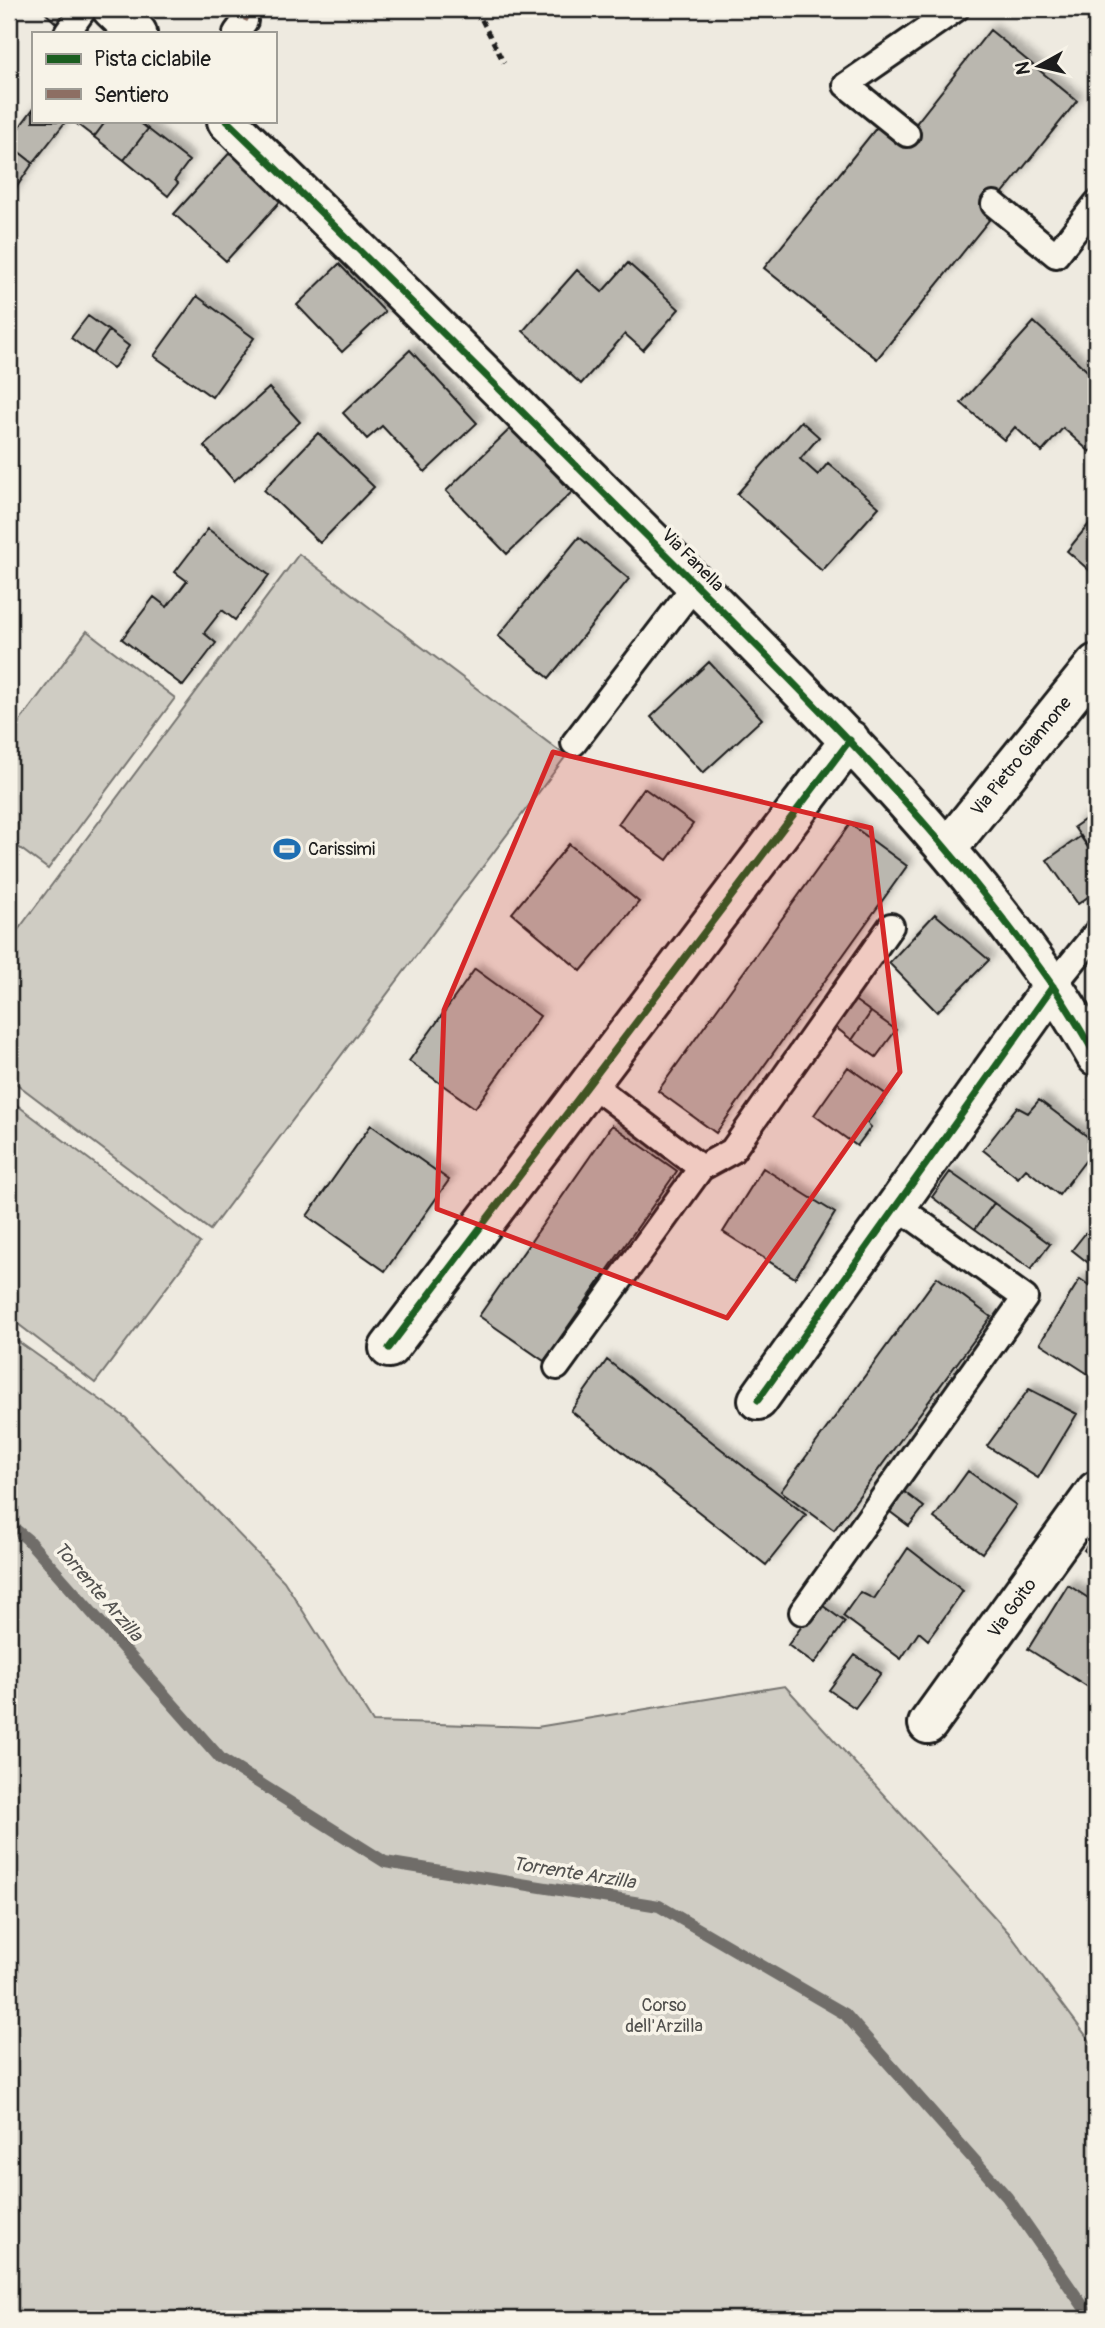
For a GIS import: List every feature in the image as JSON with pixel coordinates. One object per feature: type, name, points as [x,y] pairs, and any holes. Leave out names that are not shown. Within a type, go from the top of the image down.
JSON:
[{"type":"street","points":[[112,9],[136,32]]},
{"type":"street","name":"Via Fanella","points":[[228,122],[389,277],[850,740],[947,849],[1054,986],[1096,1056]]},
{"type":"street","name":"Via Pietro Giannone","points":[[947,849],[1096,664]]},
{"type":"street","points":[[389,1348],[850,740]]},
{"type":"street","points":[[758,1401],[1054,986]]},
{"type":"street","name":"Via Goito","points":[[928,1724],[1096,1491]]},
{"type":"lane","points":[[68,32],[83,9]]},
{"type":"lane","points":[[907,134],[846,85],[956,9]]},
{"type":"lane","points":[[994,204],[1056,255],[1096,204]]},
{"type":"lane","points":[[575,743],[695,585]]},
{"type":"lane","points":[[557,1367],[701,1168],[732,1151],[891,926]]},
{"type":"lane","points":[[1054,986],[1096,933]]},
{"type":"lane","points":[[590,1083],[701,1168]]},
{"type":"lane","points":[[802,1612],[1025,1298],[897,1206]]},
{"type":"path","points":[[476,9],[504,63]]},
{"type":"highlighted area","points":[[553,752],[871,828],[900,1072],[727,1318],[437,1209],[444,1010]]},
{"type":"green space","name":"Carissimi","points":[[299,554],[566,756],[210,1230],[9,1078],[9,942]]},
{"type":"green space","points":[[87,631],[175,698],[48,869],[9,840],[9,736]]},
{"type":"green space","points":[[9,1099],[200,1243],[95,1383],[9,1317]]},
{"type":"green space","name":"Corso dell'Arzilla","points":[[9,1335],[126,1418],[284,1581],[373,1722],[537,1727],[785,1686],[1009,1933],[1096,2049],[1096,2319],[9,2319]]},
{"type":"building","points":[[41,9],[72,9],[57,24]]},
{"type":"building","points":[[990,30],[1077,101],[985,215],[990,219],[877,359],[764,268],[877,127],[899,145]]},
{"type":"building","points":[[32,110],[32,122],[65,122],[33,163],[9,144]]},
{"type":"building","points":[[74,122],[105,122],[94,137]]},
{"type":"building","points":[[105,122],[139,122],[148,129],[124,160],[94,137]]},
{"type":"building","points":[[148,129],[189,161],[175,180],[178,183],[168,196],[124,160]]},
{"type":"building","points":[[9,144],[33,163],[9,198]]},
{"type":"building","points":[[234,148],[286,195],[226,261],[174,214]]},
{"type":"building","points":[[628,263],[679,309],[643,350],[625,334],[581,384],[523,331],[577,270],[602,292]]},
{"type":"building","points":[[339,264],[385,312],[342,352],[297,305]]},
{"type":"building","points":[[197,296],[254,338],[212,397],[154,356]]},
{"type":"building","points":[[88,316],[109,331],[93,354],[71,338]]},
{"type":"building","points":[[1034,322],[1096,379],[1096,445],[1090,452],[1063,428],[1042,452],[1015,427],[1004,440],[961,403]]},
{"type":"building","points":[[109,331],[129,346],[113,369],[93,354]]},
{"type":"building","points":[[410,350],[477,423],[425,472],[382,426],[367,439],[343,413]]},
{"type":"building","points":[[269,388],[300,422],[234,481],[204,446]]},
{"type":"building","points":[[801,421],[819,437],[800,459],[818,475],[828,463],[879,507],[822,571],[737,494]]},
{"type":"building","points":[[511,428],[572,492],[507,554],[446,491]]},
{"type":"building","points":[[318,433],[374,487],[320,543],[264,490]]},
{"type":"building","points":[[1093,519],[1096,522],[1096,563],[1090,571],[1067,551]]},
{"type":"building","points":[[208,529],[269,575],[235,620],[222,610],[204,633],[216,643],[183,686],[122,639],[154,597],[167,607],[187,581],[175,572]]},
{"type":"building","points":[[579,537],[629,579],[549,678],[498,636]]},
{"type":"building","points":[[709,662],[762,719],[703,773],[651,717]]},
{"type":"building","points":[[644,788],[693,824],[667,860],[618,824]]},
{"type":"building","points":[[1096,812],[1096,859],[1074,827]]},
{"type":"building","points":[[850,824],[907,866],[716,1133],[658,1091]]},
{"type":"building","points":[[1081,836],[1096,859],[1096,891],[1078,904],[1047,860]]},
{"type":"building","points":[[569,844],[639,902],[581,971],[512,913]]},
{"type":"building","points":[[935,914],[989,960],[937,1012],[889,963]]},
{"type":"building","points":[[475,969],[540,1016],[475,1108],[409,1061]]},
{"type":"building","points":[[853,999],[871,1012],[852,1040],[834,1026]]},
{"type":"building","points":[[871,1012],[896,1030],[876,1057],[852,1040]]},
{"type":"building","points":[[848,1067],[887,1095],[867,1123],[871,1127],[857,1146],[814,1115]]},
{"type":"building","points":[[1039,1100],[1096,1143],[1096,1147],[1059,1195],[1026,1169],[1018,1178],[983,1150],[1017,1107],[1028,1113]]},
{"type":"building","points":[[371,1125],[449,1180],[385,1271],[307,1216]]},
{"type":"building","points":[[612,1125],[677,1171],[544,1361],[479,1316]]},
{"type":"building","points":[[763,1168],[835,1213],[795,1278],[723,1232]]},
{"type":"building","points":[[950,1172],[994,1203],[975,1229],[932,1197]]},
{"type":"building","points":[[994,1203],[1050,1244],[1031,1269],[975,1229]]},
{"type":"building","points":[[1096,1220],[1096,1269],[1072,1250]]},
{"type":"building","points":[[937,1277],[991,1317],[834,1530],[781,1491]]},
{"type":"building","points":[[1080,1279],[1096,1290],[1096,1379],[1040,1343]]},
{"type":"building","points":[[607,1360],[806,1515],[766,1565],[571,1411]]},
{"type":"building","points":[[1029,1389],[1077,1414],[1038,1478],[987,1446]]},
{"type":"building","points":[[968,1471],[1016,1505],[982,1553],[934,1518]]},
{"type":"building","points":[[899,1488],[924,1507],[909,1526],[885,1508]]},
{"type":"building","points":[[1096,1533],[1096,1559],[1084,1550]]},
{"type":"building","points":[[908,1548],[963,1591],[928,1640],[919,1632],[901,1659],[843,1616],[860,1592],[874,1599]]},
{"type":"building","points":[[1068,1585],[1096,1603],[1096,1692],[1028,1649]]},
{"type":"building","points":[[819,1603],[845,1622],[814,1664],[788,1645]]},
{"type":"building","points":[[855,1655],[881,1673],[855,1708],[829,1690]]},
{"type":"waterway","name":"Torrente Arzilla","points":[[9,1524],[27,1539],[221,1759],[385,1862],[659,1906],[845,2014],[1007,2197],[1092,2319]]},
{"type":"marked path","points":[[245,21],[251,9]]},
{"type":"cycle path","points":[[228,122],[709,598],[864,757],[914,812],[1008,925],[1058,994],[1096,1056]]},
{"type":"cycle path","points":[[389,1348],[850,740]]},
{"type":"cycle path","points":[[758,1400],[1053,986]]},
{"type":"place","name":"Carissimi","points":[[287,849]]}]
